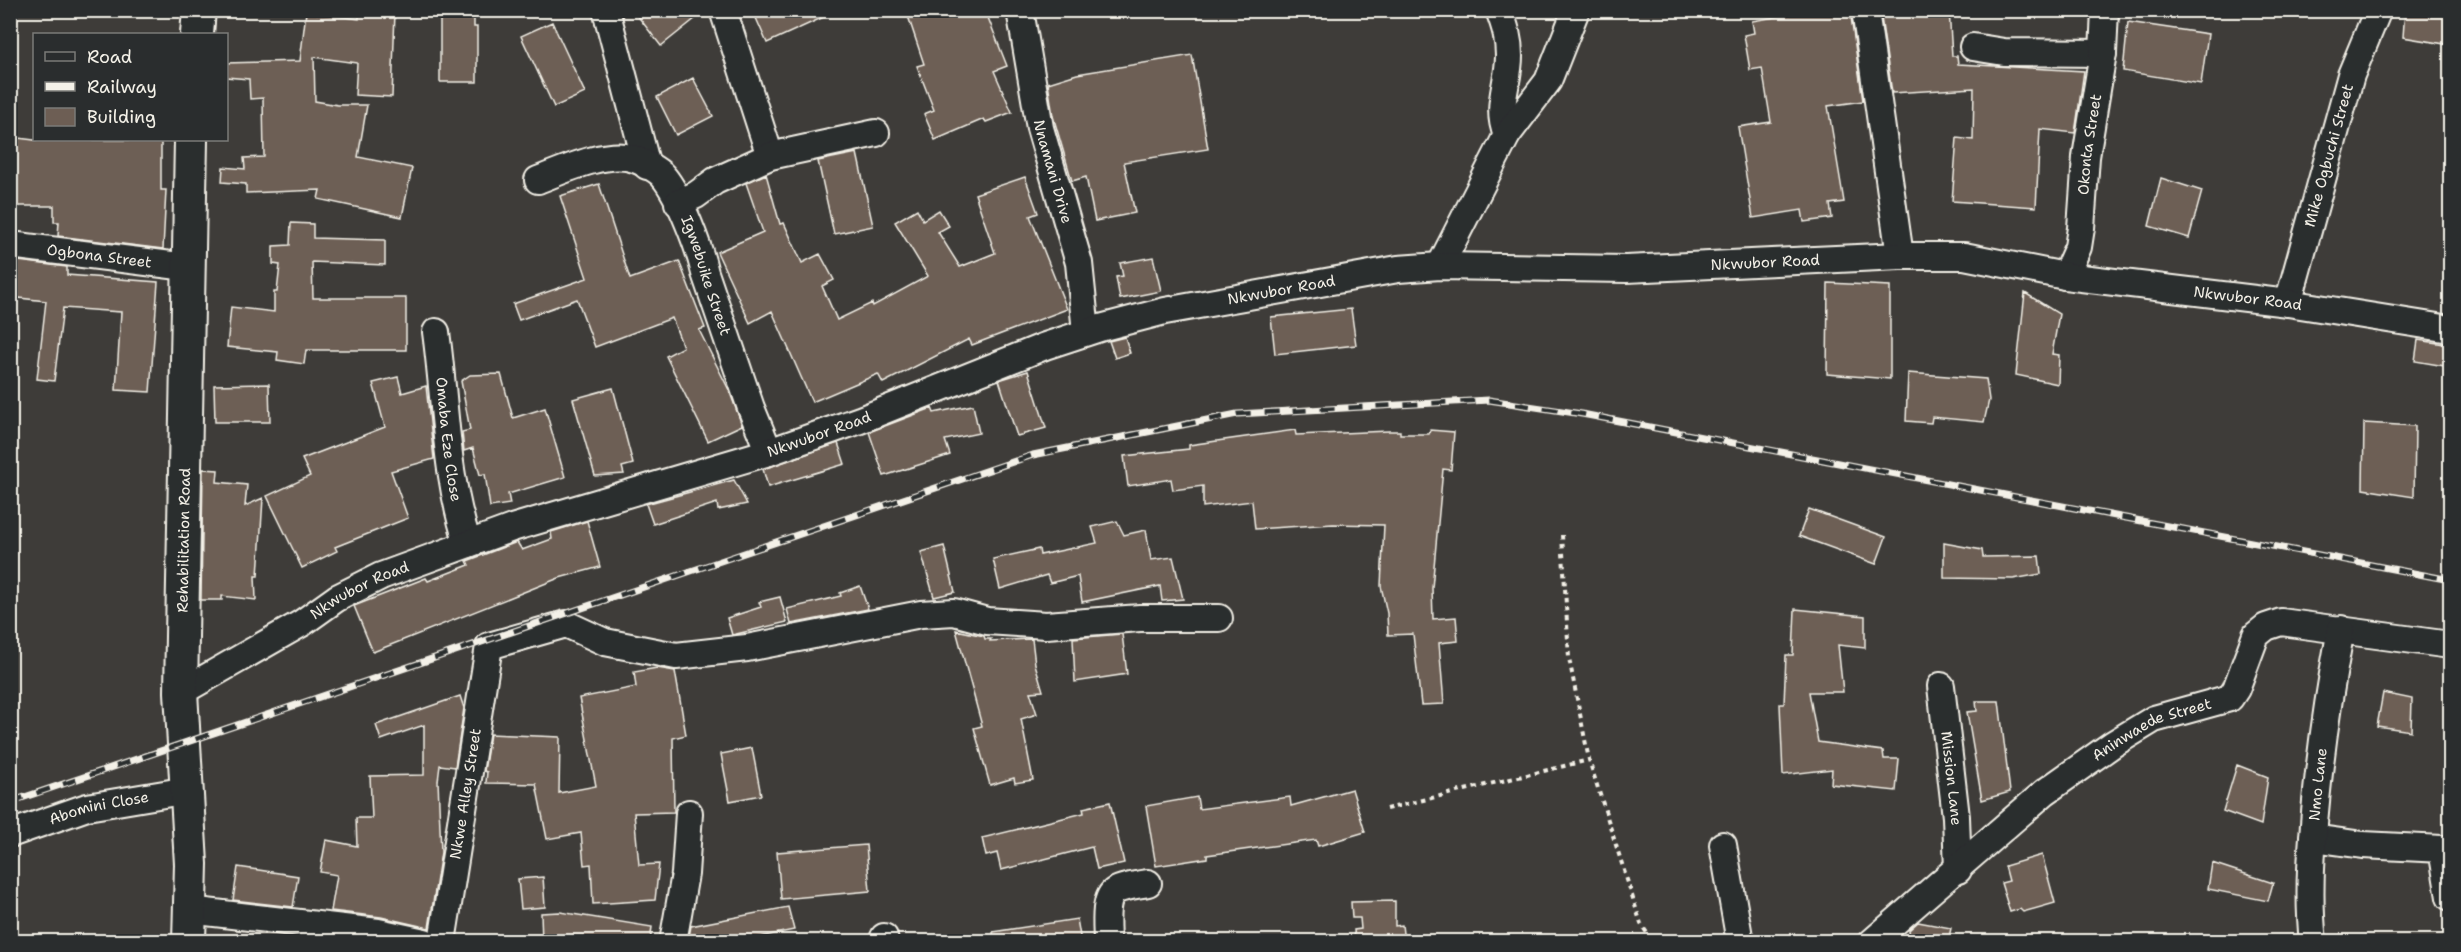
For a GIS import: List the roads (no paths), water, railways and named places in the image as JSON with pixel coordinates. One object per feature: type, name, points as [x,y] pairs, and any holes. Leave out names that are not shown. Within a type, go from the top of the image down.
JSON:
[{"type":"main road","points":[[197,33],[199,10]]},
{"type":"main road","name":"Rehabilitation Road","points":[[189,942],[188,790],[181,693],[191,141]]},
{"type":"street","points":[[606,10],[647,166]]},
{"type":"street","points":[[723,10],[770,156]]},
{"type":"street","name":"Nnamani Drive","points":[[1020,10],[1040,128],[1079,263],[1086,332]]},
{"type":"street","points":[[1498,10],[1508,32],[1509,58],[1501,112],[1507,135]]},
{"type":"street","points":[[1440,266],[1507,135],[1548,81],[1576,10]]},
{"type":"street","points":[[1865,10],[1900,255]]},
{"type":"street","name":"Okonta Street","points":[[2065,276],[2078,248],[2086,157],[2103,53],[2105,10]]},
{"type":"street","name":"Mike Ogbuchi Street","points":[[2288,303],[2351,75],[2378,10]]},
{"type":"street","points":[[1973,47],[2004,51],[2103,53]]},
{"type":"street","points":[[678,203],[696,195],[715,181],[770,156],[876,133]]},
{"type":"street","name":"Igwebuike Street","points":[[538,180],[589,161],[631,158],[663,174],[700,250],[705,273],[743,386],[769,452]]},
{"type":"street","name":"Ogbona Street","points":[[10,245],[187,267]]},
{"type":"street","name":"Nkwubor Road","points":[[181,693],[302,623],[337,598],[381,576],[512,528],[769,452],[860,420],[1045,346],[1086,332],[1208,302],[1398,269],[1440,266],[1626,269],[1900,255],[1964,256],[2065,276],[2288,303],[2451,329]]},
{"type":"street","name":"Omaba Eze Close","points":[[436,332],[444,390],[449,466],[455,505],[468,544]]},
{"type":"street","name":"Nkwe Alley Street","points":[[442,942],[489,646],[566,624],[604,642],[676,656],[747,648],[921,614],[954,612],[987,621],[1046,625],[1140,618],[1219,618]]},
{"type":"street","name":"Aninwaede Street","points":[[1872,942],[1958,870],[2044,792],[2113,744],[2154,719],[2230,698],[2256,635],[2266,627],[2281,622],[2451,645]]},
{"type":"street","name":"Nmo Lane","points":[[2313,942],[2309,894],[2317,772],[2341,629]]},
{"type":"street","name":"Mission Lane","points":[[1941,686],[1956,817],[1958,870]]},
{"type":"street","name":"Abomini Close","points":[[10,834],[87,807],[188,790]]},
{"type":"street","points":[[673,942],[685,874],[689,813]]},
{"type":"street","points":[[2313,838],[2363,845],[2446,848],[2451,897]]},
{"type":"street","points":[[1723,845],[1740,942]]},
{"type":"street","points":[[1107,942],[1108,901],[1111,894],[1116,890],[1148,883]]},
{"type":"street","points":[[189,910],[378,932],[424,942]]},
{"type":"railway","points":[[10,802],[1033,455],[1237,414],[1489,400],[1582,414],[2450,580]]}]
